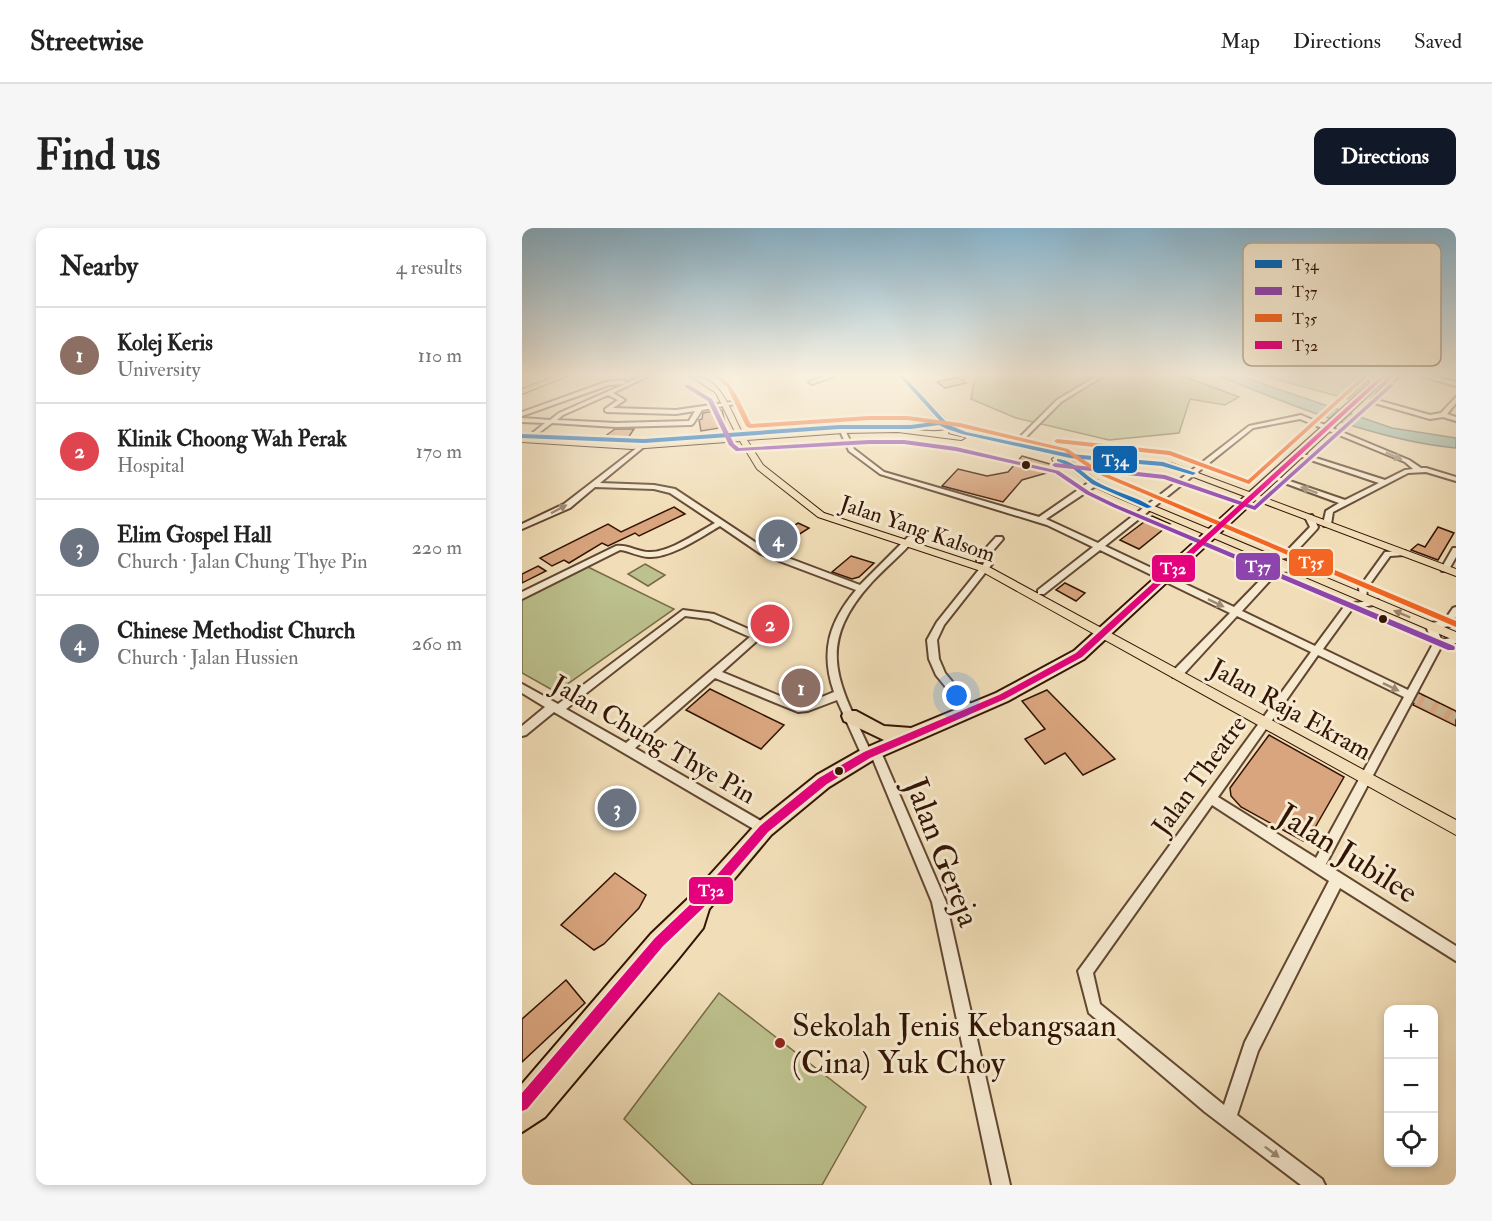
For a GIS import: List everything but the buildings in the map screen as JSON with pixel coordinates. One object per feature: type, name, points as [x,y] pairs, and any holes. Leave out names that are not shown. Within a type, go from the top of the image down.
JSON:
[{"type":"highway","points":[[522,1104],[659,942],[699,904],[764,829],[823,781],[871,754],[1065,665],[1336,421]]},
{"type":"highway","points":[[850,716],[881,733],[913,735]]},
{"type":"highway","points":[[522,1119],[536,1108],[670,951],[695,920],[699,904]]},
{"type":"main road","points":[[737,421],[744,435]]},
{"type":"main road","points":[[737,421],[744,435]]},
{"type":"main road","points":[[931,421],[932,430]]},
{"type":"main road","points":[[941,421],[947,427]]},
{"type":"main road","points":[[522,438],[643,445],[839,427],[932,430],[1057,459],[1073,466],[1094,483],[1106,489],[1456,638]]},
{"type":"main road","points":[[932,430],[947,427]]},
{"type":"main road","points":[[522,438],[532,436],[621,442],[843,430],[932,430],[947,427],[1070,456],[1162,464],[1193,473],[1456,573]]},
{"type":"main road","name":"Jalan Yang Kalsom","points":[[744,435],[765,472],[828,518],[984,564],[1041,592],[1105,630]]},
{"type":"main road","points":[[1106,489],[1097,473],[1099,466],[1107,463],[1133,462]]},
{"type":"main road","name":"Jalan Yang Kalsom","points":[[984,564],[1105,630]]},
{"type":"main road","name":"Jalan Raja Ekram","points":[[1105,630],[1367,774],[1456,828]]},
{"type":"main road","name":"Jalan Raja Ekram","points":[[1367,774],[1456,818]]},
{"type":"street","points":[[532,436],[551,421]]},
{"type":"street","points":[[564,421],[616,425],[691,423],[692,421]]},
{"type":"street","points":[[1016,444],[1039,421]]},
{"type":"street","points":[[1041,592],[1251,427],[1277,421]]},
{"type":"street","points":[[1312,421],[1330,426],[1407,461],[1419,470]]},
{"type":"street","points":[[843,430],[849,447],[858,457],[890,477],[1040,520],[1099,546],[1410,696]]},
{"type":"street","points":[[522,526],[561,509],[643,445]]},
{"type":"street","points":[[1298,454],[1384,482]]},
{"type":"street","points":[[1327,524],[1328,513],[1407,471],[1419,470],[1456,479]]},
{"type":"street","points":[[1273,477],[1345,503]]},
{"type":"street","points":[[1040,520],[1094,483]]},
{"type":"street","points":[[592,485],[666,489],[678,494],[721,524],[780,560],[862,589]]},
{"type":"street","points":[[1272,573],[1274,567],[1270,558],[1288,555],[1314,527],[1309,517]]},
{"type":"street","points":[[522,596],[619,548],[633,548],[646,554],[659,553],[721,524]]},
{"type":"street","points":[[970,709],[941,675],[934,659],[932,640],[940,624],[984,564],[999,539]]},
{"type":"street","name":"Jalan Gereja","points":[[910,541],[862,589],[834,633],[832,662],[850,716],[871,754],[939,902],[1001,1185]]},
{"type":"street","points":[[1445,569],[1456,550]]},
{"type":"street","points":[[1363,597],[1363,588],[1388,554],[1402,553]]},
{"type":"street","points":[[1180,671],[1272,573],[1280,569],[1296,569]]},
{"type":"street","points":[[1342,588],[1349,598],[1349,606],[1375,602]]},
{"type":"street","name":"Jalan Theatre","points":[[1228,1118],[1146,1054],[1094,1008],[1085,971],[1349,606]]},
{"type":"street","points":[[1438,644],[1431,626],[1447,624],[1456,610]]},
{"type":"street","points":[[522,732],[683,614],[711,616],[757,636],[626,749]]},
{"type":"street","points":[[1318,866],[1438,644],[1456,638]]},
{"type":"street","points":[[714,673],[798,708],[808,707],[841,694]]},
{"type":"street","name":"Jalan Chung Thye Pin","points":[[522,688],[764,829]]},
{"type":"street","name":"Jalan Jubilee","points":[[1210,798],[1456,954]]},
{"type":"street","points":[[1316,1185],[1228,1118],[1251,1048],[1337,879]]},
{"type":"green space","points":[[1027,421],[1183,421],[1179,433],[1109,440]]},
{"type":"green space","points":[[645,564],[665,575],[648,586],[628,574]]},
{"type":"green space","points":[[588,567],[674,609],[556,692],[522,673],[522,600]]},
{"type":"green space","points":[[719,993],[866,1107],[822,1185],[693,1185],[624,1119]]},
{"type":"shaded area","points":[[1337,421],[1371,421],[1392,428],[1456,438],[1456,448],[1396,438]]},
{"type":"tunnel","points":[[1410,695],[1456,718]]},
{"type":"transit line","name":"T37","points":[[720,421],[732,445],[738,450],[904,442],[956,449],[1057,472],[1088,493],[1115,506],[1451,648]]},
{"type":"transit line","name":"T35","points":[[746,421],[749,426],[829,421]]},
{"type":"transit line","name":"T35","points":[[927,421],[960,425],[1066,450],[1100,473],[1456,624]]},
{"type":"transit line","name":"T34","points":[[942,421],[949,428],[963,432]]},
{"type":"transit line","name":"T35","points":[[1057,441],[1170,453],[1249,482],[1317,421]]},
{"type":"transit line","name":"T32","points":[[522,1104],[659,942],[699,904],[764,829],[823,781],[867,755],[1002,697],[1079,655],[1335,421]]},
{"type":"transit line","name":"T37","points":[[1055,465],[1165,477],[1255,508],[1352,421]]},
{"type":"transit line","name":"T34","points":[[522,436],[644,441],[839,427],[911,427],[940,423],[964,433],[1070,456],[1163,464],[1193,473]]},
{"type":"transit line","name":"T34","points":[[1059,460],[1073,466],[1094,483],[1149,507]]},
{"type":"place","name":"Chinese Methodist Church","points":[[778,539]]},
{"type":"place","name":"Klinik Choong Wah Perak","points":[[770,624]]},
{"type":"place","name":"Kolej Keris","points":[[801,688]]},
{"type":"place","name":"Elim Gospel Hall","points":[[617,808]]},
{"type":"place","name":"Sekolah Jenis Kebangsaan (Cina) Yuk Choy","points":[[780,1043]]}]
